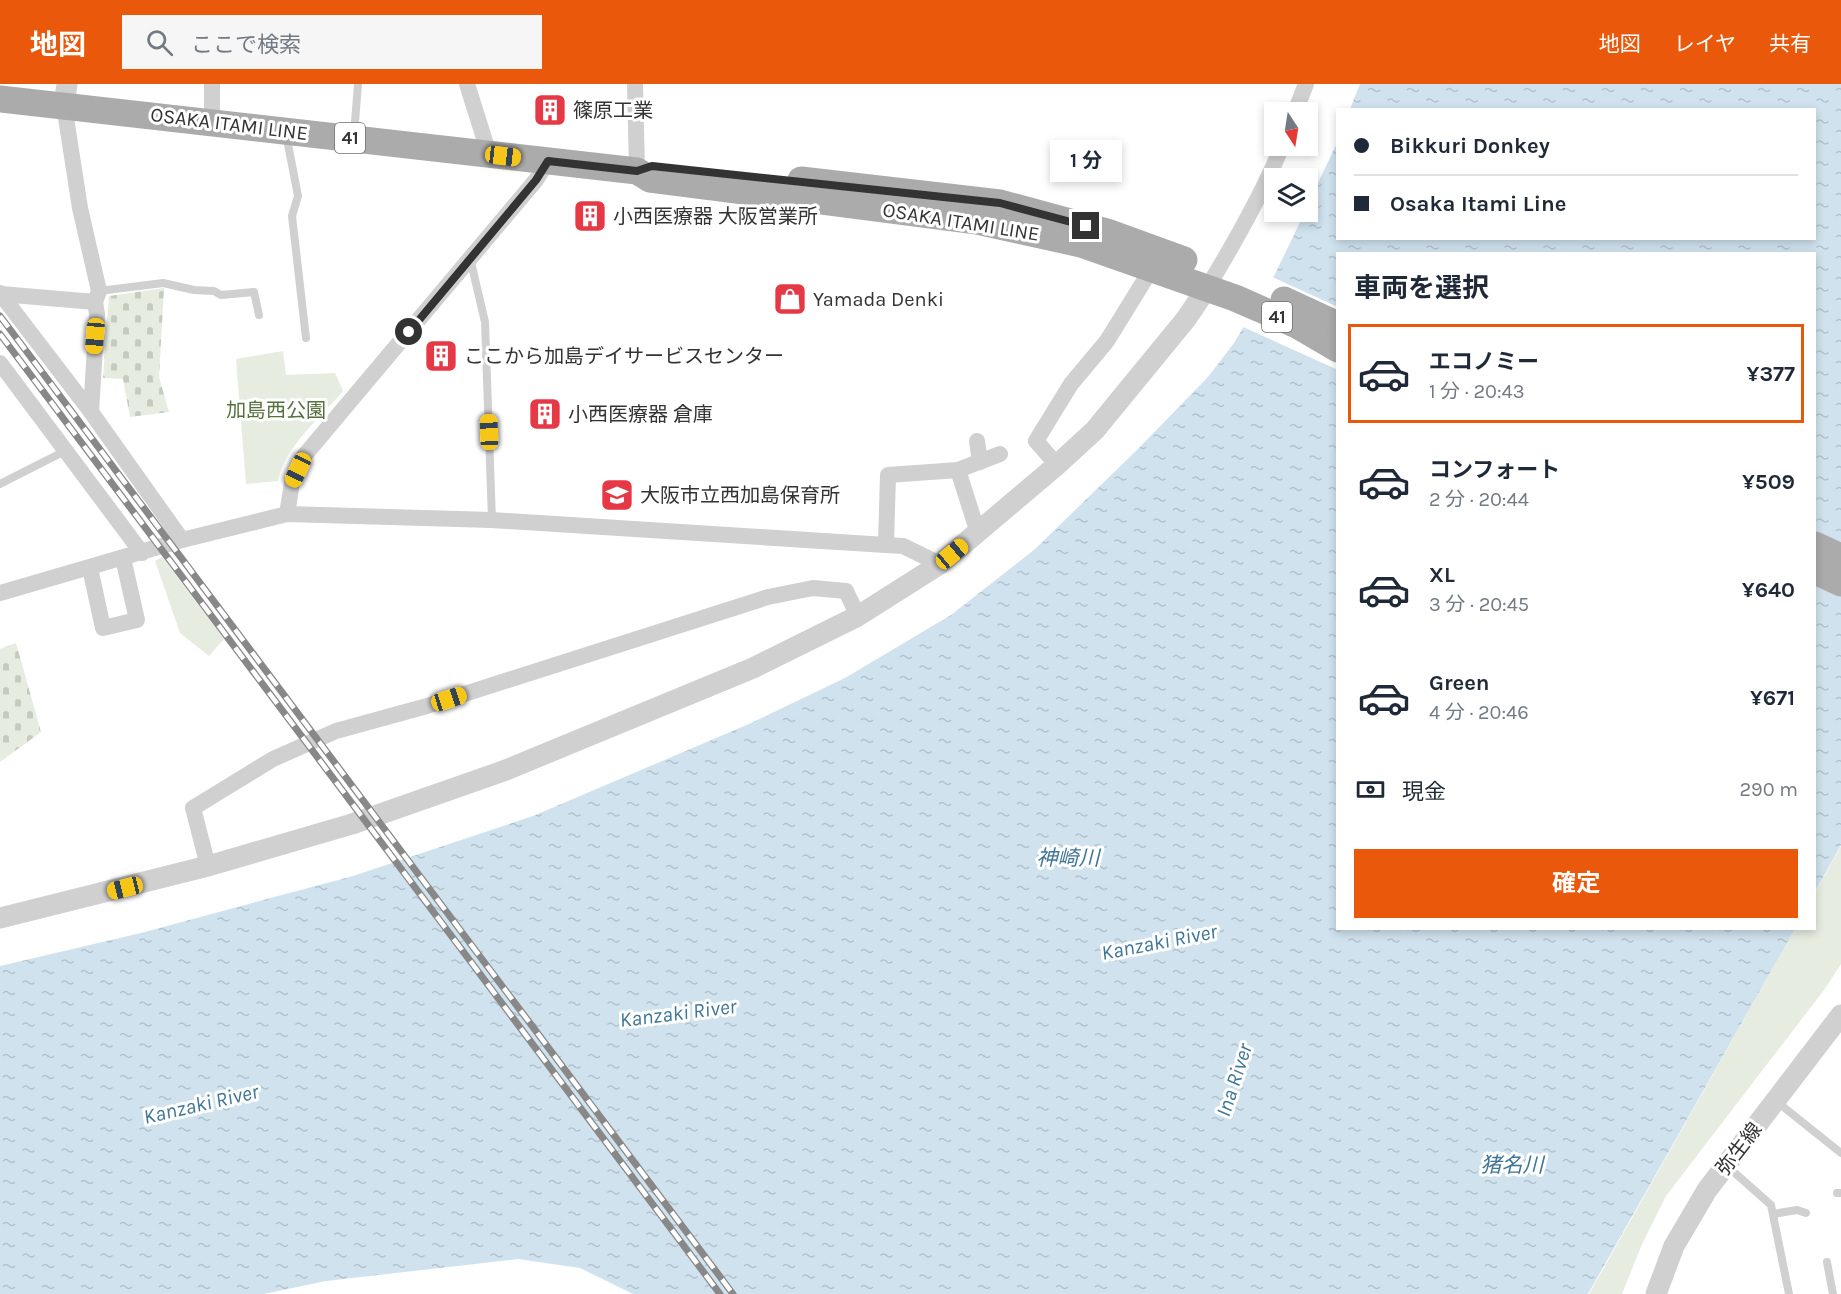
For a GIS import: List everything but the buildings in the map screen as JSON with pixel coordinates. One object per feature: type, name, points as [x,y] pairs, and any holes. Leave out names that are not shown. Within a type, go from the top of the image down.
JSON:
[{"type":"main road","name":"OSAKA ITAMI LINE","points":[[0,99],[66,95],[212,122],[220,126],[286,131],[637,171],[652,166],[1000,203],[1107,232],[1215,281],[1336,348]]},
{"type":"main road","name":"OSAKA ITAMI LINE","points":[[637,171],[650,179],[977,221],[1081,244],[1152,268],[1215,281],[1336,324]]},
{"type":"main road","points":[[1816,545],[1841,557]]},
{"type":"main road","points":[[1816,570],[1841,583]]},
{"type":"street","points":[[212,84],[212,122]]},
{"type":"street","points":[[467,84],[489,154]]},
{"type":"street","points":[[635,84],[637,171]]},
{"type":"street","points":[[1299,102],[1306,84]]},
{"type":"street","points":[[66,95],[80,208],[97,297],[91,412]]},
{"type":"street","points":[[0,918],[208,866],[352,824],[507,770],[753,668],[858,616],[940,564],[1095,430],[1215,281],[1270,176],[1278,156]]},
{"type":"street","points":[[287,514],[292,483],[304,456],[536,180],[548,161]]},
{"type":"street","points":[[1057,465],[1036,441],[1071,384],[1107,340],[1152,268]]},
{"type":"street","points":[[1,294],[97,297]]},
{"type":"street","points":[[1,294],[91,412],[182,540]]},
{"type":"street","points":[[0,363],[142,553]]},
{"type":"street","points":[[977,441],[980,462]]},
{"type":"street","points":[[886,545],[888,475],[958,470],[1000,454]]},
{"type":"street","points":[[958,470],[978,533]]},
{"type":"street","points":[[0,593],[182,540],[287,514],[492,520],[903,546],[940,564]]},
{"type":"street","points":[[90,568],[103,628],[137,620],[123,558]]},
{"type":"street","points":[[208,866],[193,808],[273,759],[336,731],[427,706],[768,597],[813,588],[846,591],[858,616]]},
{"type":"street","name":"弥生線","points":[[1656,1294],[1674,1246],[1707,1190],[1841,1015]]},
{"type":"lane","points":[[353,139],[358,84]]},
{"type":"lane","points":[[286,131],[298,196],[292,216],[306,338]]},
{"type":"lane","points":[[470,258],[485,322],[492,520]]},
{"type":"lane","points":[[97,297],[163,283],[194,290],[214,291],[220,295],[254,292],[258,315]]},
{"type":"lane","points":[[0,484],[65,451]]},
{"type":"lane","points":[[1776,1101],[1841,1154]]},
{"type":"lane","points":[[1726,1166],[1771,1205],[1789,1294]]},
{"type":"lane","points":[[1773,1214],[1797,1210],[1806,1213]]},
{"type":"lane","points":[[1827,1262],[1833,1294]]},
{"type":"green space","points":[[164,288],[159,377],[169,412],[130,417],[123,379],[103,378],[109,296]]},
{"type":"green space","name":"加島西公園","points":[[283,351],[286,375],[335,373],[343,391],[296,444],[282,468],[278,481],[246,484],[236,359]]},
{"type":"green space","points":[[162,557],[224,639],[209,656],[180,633],[155,561]]},
{"type":"green space","points":[[16,643],[41,732],[0,762],[0,649]]},
{"type":"green space","points":[[1841,846],[1841,964],[1824,990],[1666,1196],[1642,1244],[1622,1294],[1589,1294],[1794,930],[1816,930],[1816,891]]},
{"type":"water","name":"神崎川","points":[[1360,84],[1841,84],[1841,845],[1816,890],[1816,252],[1336,252],[1336,930],[1794,930],[1588,1294],[633,1294],[580,1268],[518,1259],[326,1281],[264,1294],[0,1294],[0,966],[141,933],[353,876],[533,816],[749,724],[845,678],[951,615],[1034,550],[1208,377],[1234,343],[1275,274],[1300,222],[1318,222],[1318,183],[1336,145],[1336,240],[1816,240],[1816,108],[1350,108]]},
{"type":"pier","points":[[1270,276],[1336,306],[1336,369],[1241,326]]},
{"type":"railway","points":[[0,316],[733,1294]]},
{"type":"railway","points":[[0,334],[720,1294]]},
{"type":"place","name":"篠原工業","points":[[550,110]]},
{"type":"place","name":"小西医療器 大阪営業所","points":[[590,216]]},
{"type":"place","name":"Yamada Denki","points":[[790,299]]},
{"type":"place","name":"ここから加島デイサービスセンター","points":[[441,356]]},
{"type":"place","name":"小西医療器 倉庫","points":[[545,414]]},
{"type":"place","name":"大阪市立西加島保育所","points":[[617,495]]},
{"type":"route","points":[[409,332],[536,180],[548,161],[637,171],[652,166],[1000,203],[1086,226]]},
{"type":"water label","name":"Kanzaki River","points":[[1159,942]]},
{"type":"water label","name":"Kanzaki River","points":[[678,1013]]},
{"type":"water label","name":"Ina River","points":[[1234,1080]]},
{"type":"water label","name":"Kanzaki River","points":[[201,1104]]},
{"type":"water label","name":"猪名川","points":[[1512,1165]]}]
